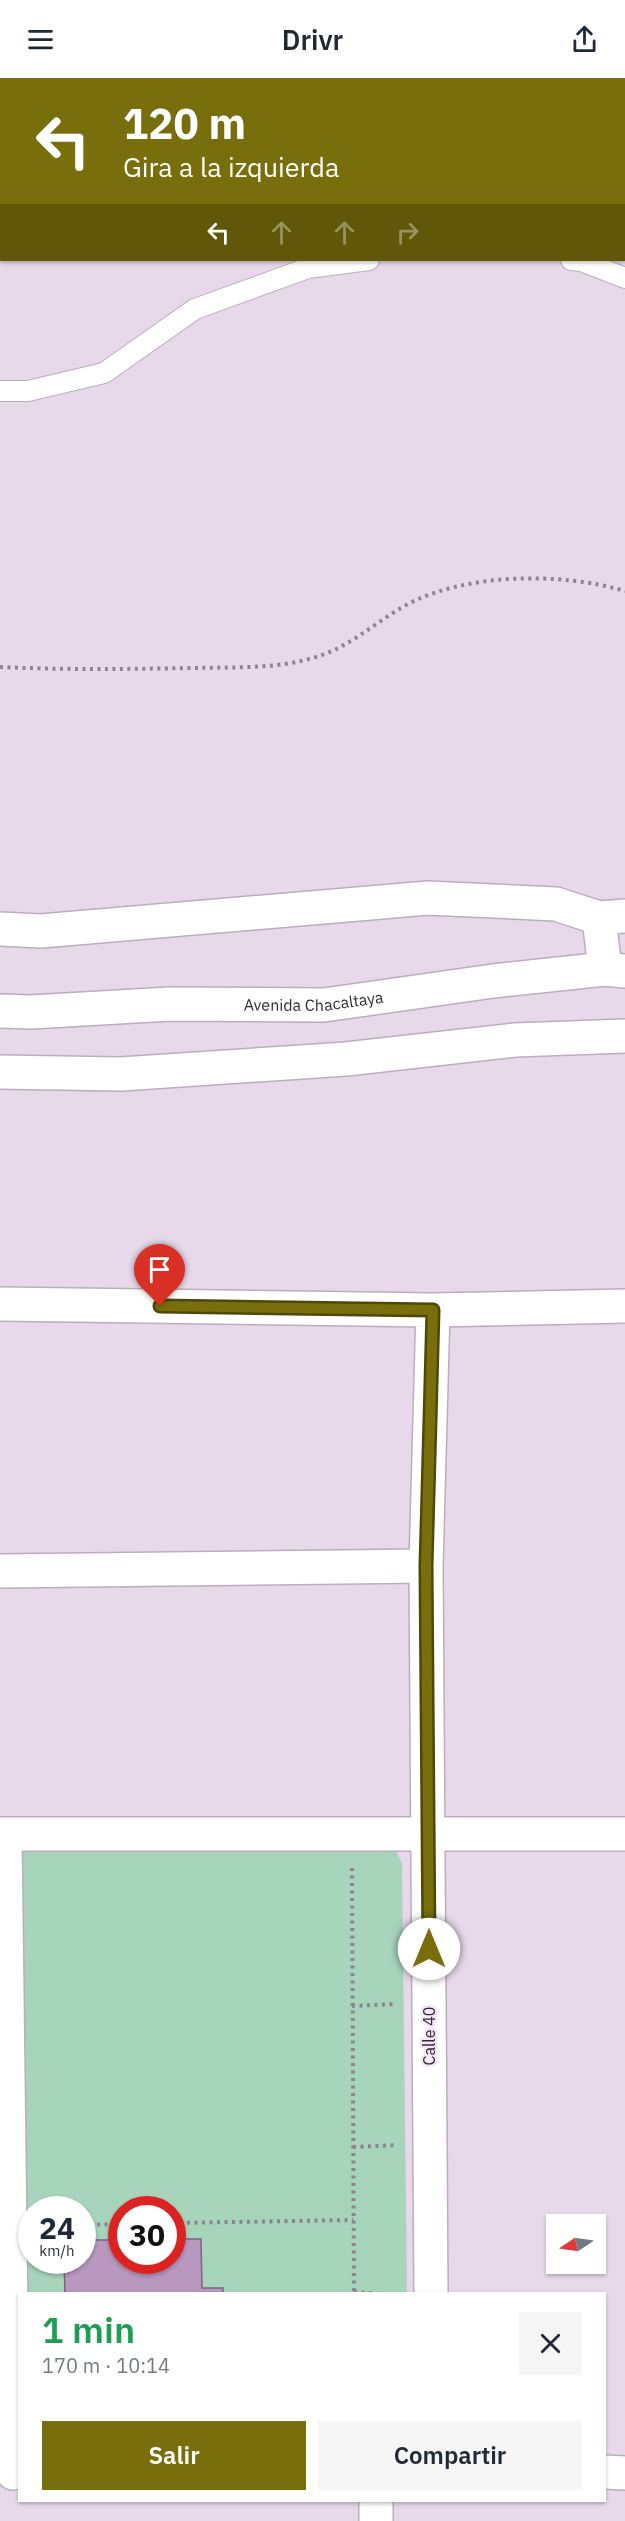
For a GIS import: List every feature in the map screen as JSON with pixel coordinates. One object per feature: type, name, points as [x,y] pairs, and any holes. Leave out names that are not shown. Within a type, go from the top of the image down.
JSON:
[{"type":"street","points":[[0,929],[40,931],[428,898],[556,904],[612,917],[615,970]]},
{"type":"street","name":"Avenida Chacaltaya","points":[[0,1011],[31,1012],[170,1004],[324,1005],[493,981],[615,970]]},
{"type":"street","points":[[0,1072],[121,1074],[346,1059],[515,1040],[625,1036]]},
{"type":"street","points":[[0,1304],[433,1310],[625,1306]]},
{"type":"street","name":"Calle 40","points":[[431,2292],[426,1566],[433,1310]]},
{"type":"street","points":[[0,1571],[426,1566]]},
{"type":"street","points":[[11,2473],[2,1834],[625,1834]]},
{"type":"street","points":[[606,2472],[625,2473]]},
{"type":"street","points":[[376,2502],[376,2521]]},
{"type":"lane","points":[[0,390],[28,391],[104,373],[195,309],[308,268],[361,261]]},
{"type":"lane","points":[[581,261],[625,278]]},
{"type":"path","points":[[0,667],[135,669],[285,664],[335,650],[363,636],[405,606],[443,589],[465,583],[568,579],[625,591]]},
{"type":"path","points":[[352,1863],[354,2292]]},
{"type":"path","points":[[352,2006],[403,2004]]},
{"type":"path","points":[[353,2146],[406,2145]]},
{"type":"path","points":[[186,2223],[353,2220]]},
{"type":"green space","points":[[21,1850],[396,1851],[402,1864],[407,2292],[28,2292],[28,2274],[96,2274],[96,2196],[26,2196]]},
{"type":"building","points":[[186,2239],[201,2239],[202,2288],[223,2288],[223,2292],[65,2292],[64,2274],[96,2274],[96,2240],[108,2240],[108,2274],[186,2274]]},
{"type":"route","points":[[160,1306],[433,1310],[426,1566],[429,1949]]}]
